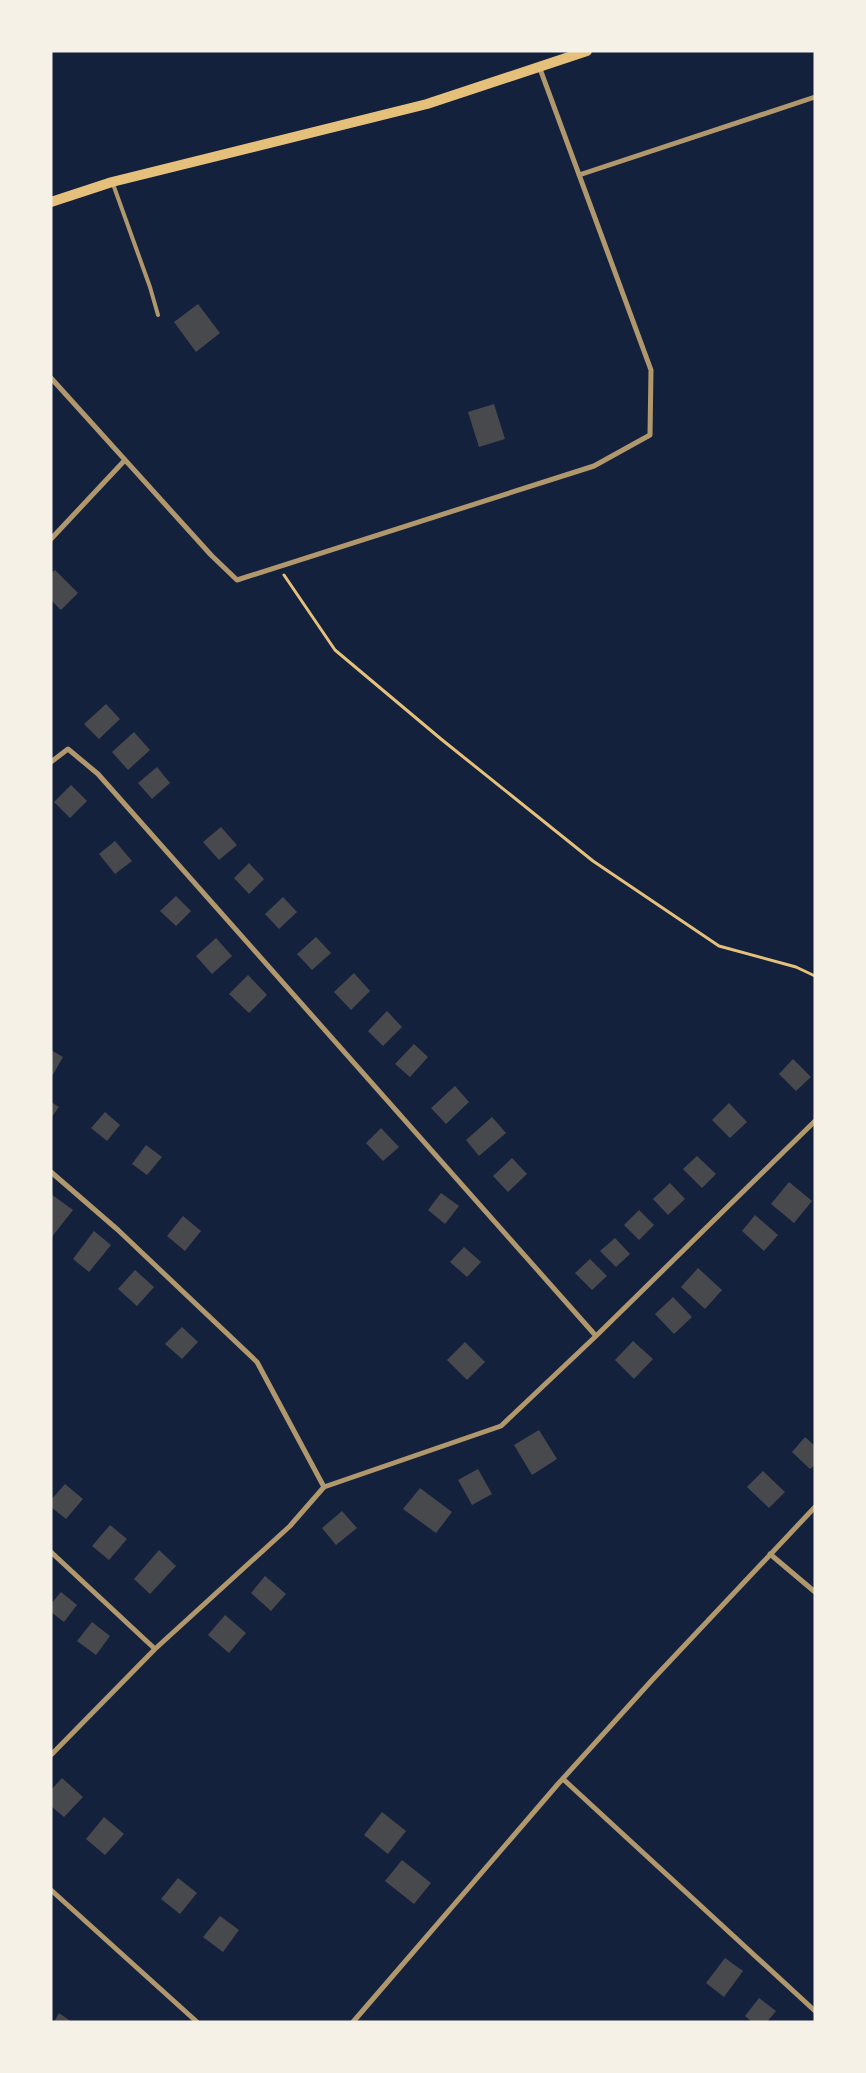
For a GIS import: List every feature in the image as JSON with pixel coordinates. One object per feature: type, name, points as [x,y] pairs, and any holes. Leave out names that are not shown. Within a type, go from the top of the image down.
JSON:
[{"type":"main road","points":[[51,202],[112,182],[426,104],[587,51]]},
{"type":"street","points":[[51,378],[211,555],[237,580],[280,568],[594,466],[650,435],[651,370],[539,66]]},
{"type":"street","points":[[579,175],[815,97]]},
{"type":"street","points":[[51,539],[125,460]]},
{"type":"street","points":[[51,762],[68,749],[98,774],[596,1336]]},
{"type":"street","points":[[51,1755],[155,1649],[290,1526],[324,1487],[501,1426],[596,1336],[815,1121]]},
{"type":"street","points":[[51,1172],[118,1230],[256,1362],[324,1487]]},
{"type":"street","points":[[353,2022],[653,1678],[815,1507]]},
{"type":"street","points":[[51,1552],[155,1649]]},
{"type":"street","points":[[770,1554],[815,1592]]},
{"type":"street","points":[[563,1779],[815,2011]]},
{"type":"street","points":[[51,1890],[197,2022]]},
{"type":"lane","points":[[112,182],[150,287],[158,315]]},
{"type":"path","points":[[280,568],[335,650],[440,739],[592,861],[718,946],[796,967],[815,976]]},
{"type":"building","points":[[198,304],[220,333],[196,352],[174,322]]},
{"type":"building","points":[[494,404],[505,439],[479,447],[468,412]]},
{"type":"building","points":[[55,570],[78,593],[61,610],[51,600],[51,573]]},
{"type":"building","points":[[106,704],[120,719],[99,739],[84,724]]},
{"type":"building","points":[[134,732],[150,750],[128,770],[112,752]]},
{"type":"building","points":[[157,767],[170,783],[152,799],[138,783]]},
{"type":"building","points":[[71,785],[87,801],[70,818],[54,802]]},
{"type":"building","points":[[221,827],[237,845],[219,860],[203,842]]},
{"type":"building","points":[[115,841],[132,861],[115,874],[99,854]]},
{"type":"building","points":[[249,863],[264,879],[249,894],[234,878]]},
{"type":"building","points":[[176,896],[191,911],[176,926],[160,911]]},
{"type":"building","points":[[283,897],[297,912],[279,929],[265,914]]},
{"type":"building","points":[[316,937],[331,953],[312,970],[297,954]]},
{"type":"building","points":[[216,938],[232,956],[212,974],[196,956]]},
{"type":"building","points":[[354,973],[370,991],[351,1010],[334,992]]},
{"type":"building","points":[[248,975],[267,995],[249,1013],[229,994]]},
{"type":"building","points":[[387,1011],[402,1027],[383,1046],[368,1031]]},
{"type":"building","points":[[414,1044],[428,1057],[410,1077],[395,1064]]},
{"type":"building","points":[[51,1050],[63,1057],[51,1078]]},
{"type":"building","points":[[793,1059],[811,1077],[796,1091],[779,1074]]},
{"type":"building","points":[[455,1086],[469,1102],[446,1124],[431,1108]]},
{"type":"building","points":[[51,1102],[59,1107],[51,1118]]},
{"type":"building","points":[[729,1103],[747,1122],[730,1138],[712,1120]]},
{"type":"building","points":[[105,1112],[120,1125],[107,1141],[91,1128]]},
{"type":"building","points":[[492,1117],[506,1133],[479,1156],[466,1140]]},
{"type":"building","points":[[381,1128],[399,1147],[383,1161],[366,1143]]},
{"type":"building","points":[[146,1145],[162,1157],[147,1175],[132,1164]]},
{"type":"building","points":[[697,1156],[716,1174],[702,1188],[683,1169]]},
{"type":"building","points":[[512,1158],[527,1174],[508,1192],[493,1176]]},
{"type":"building","points":[[789,1182],[812,1201],[794,1223],[771,1204]]},
{"type":"building","points":[[670,1183],[685,1199],[668,1215],[653,1199]]},
{"type":"building","points":[[441,1193],[459,1206],[445,1224],[428,1210]]},
{"type":"building","points":[[51,1194],[73,1210],[51,1238]]},
{"type":"building","points":[[639,1210],[654,1225],[639,1240],[624,1225]]},
{"type":"building","points":[[755,1215],[778,1235],[764,1251],[742,1231]]},
{"type":"building","points":[[183,1216],[201,1231],[185,1251],[167,1236]]},
{"type":"building","points":[[94,1231],[111,1245],[89,1272],[73,1259]]},
{"type":"building","points":[[615,1238],[630,1254],[616,1267],[600,1251]]},
{"type":"building","points":[[464,1247],[481,1262],[467,1277],[450,1262]]},
{"type":"building","points":[[590,1259],[607,1276],[592,1290],[575,1273]]},
{"type":"building","points":[[698,1268],[722,1290],[705,1309],[681,1287]]},
{"type":"building","points":[[135,1270],[154,1287],[137,1306],[118,1289]]},
{"type":"building","points":[[673,1297],[692,1317],[674,1334],[655,1314]]},
{"type":"building","points":[[182,1327],[198,1342],[182,1359],[165,1344]]},
{"type":"building","points":[[633,1341],[653,1359],[634,1379],[615,1360]]},
{"type":"building","points":[[465,1342],[485,1362],[467,1380],[447,1360]]},
{"type":"building","points":[[539,1430],[557,1459],[532,1475],[514,1445]]},
{"type":"building","points":[[805,1437],[815,1446],[815,1465],[810,1469],[792,1452]]},
{"type":"building","points":[[478,1469],[492,1494],[472,1505],[458,1480]]},
{"type":"building","points":[[763,1471],[785,1492],[769,1508],[747,1487]]},
{"type":"building","points":[[65,1484],[83,1499],[66,1519],[51,1507],[51,1500]]},
{"type":"building","points":[[420,1488],[452,1512],[436,1533],[403,1509]]},
{"type":"building","points":[[342,1511],[357,1528],[336,1545],[322,1528]]},
{"type":"building","points":[[110,1525],[127,1539],[109,1560],[92,1546]]},
{"type":"building","points":[[159,1550],[176,1566],[150,1594],[134,1579]]},
{"type":"building","points":[[265,1576],[286,1594],[271,1611],[251,1593]]},
{"type":"building","points":[[61,1592],[77,1605],[64,1622],[51,1612],[51,1604]]},
{"type":"building","points":[[225,1615],[246,1633],[229,1653],[208,1635]]},
{"type":"building","points":[[92,1622],[110,1636],[96,1655],[77,1641]]},
{"type":"building","points":[[62,1778],[83,1797],[64,1817],[51,1806],[51,1790]]},
{"type":"building","points":[[382,1812],[406,1831],[388,1854],[364,1835]]},
{"type":"building","points":[[104,1817],[124,1834],[105,1855],[86,1839]]},
{"type":"building","points":[[402,1860],[431,1883],[414,1904],[385,1881]]},
{"type":"building","points":[[178,1878],[197,1893],[180,1914],[161,1899]]},
{"type":"building","points":[[220,1916],[239,1930],[223,1952],[203,1937]]},
{"type":"building","points":[[725,1958],[743,1971],[724,1997],[706,1983]]},
{"type":"building","points":[[759,1998],[776,2011],[767,2022],[752,2022],[745,2016]]},
{"type":"building","points":[[59,2013],[72,2022],[54,2022]]}]
